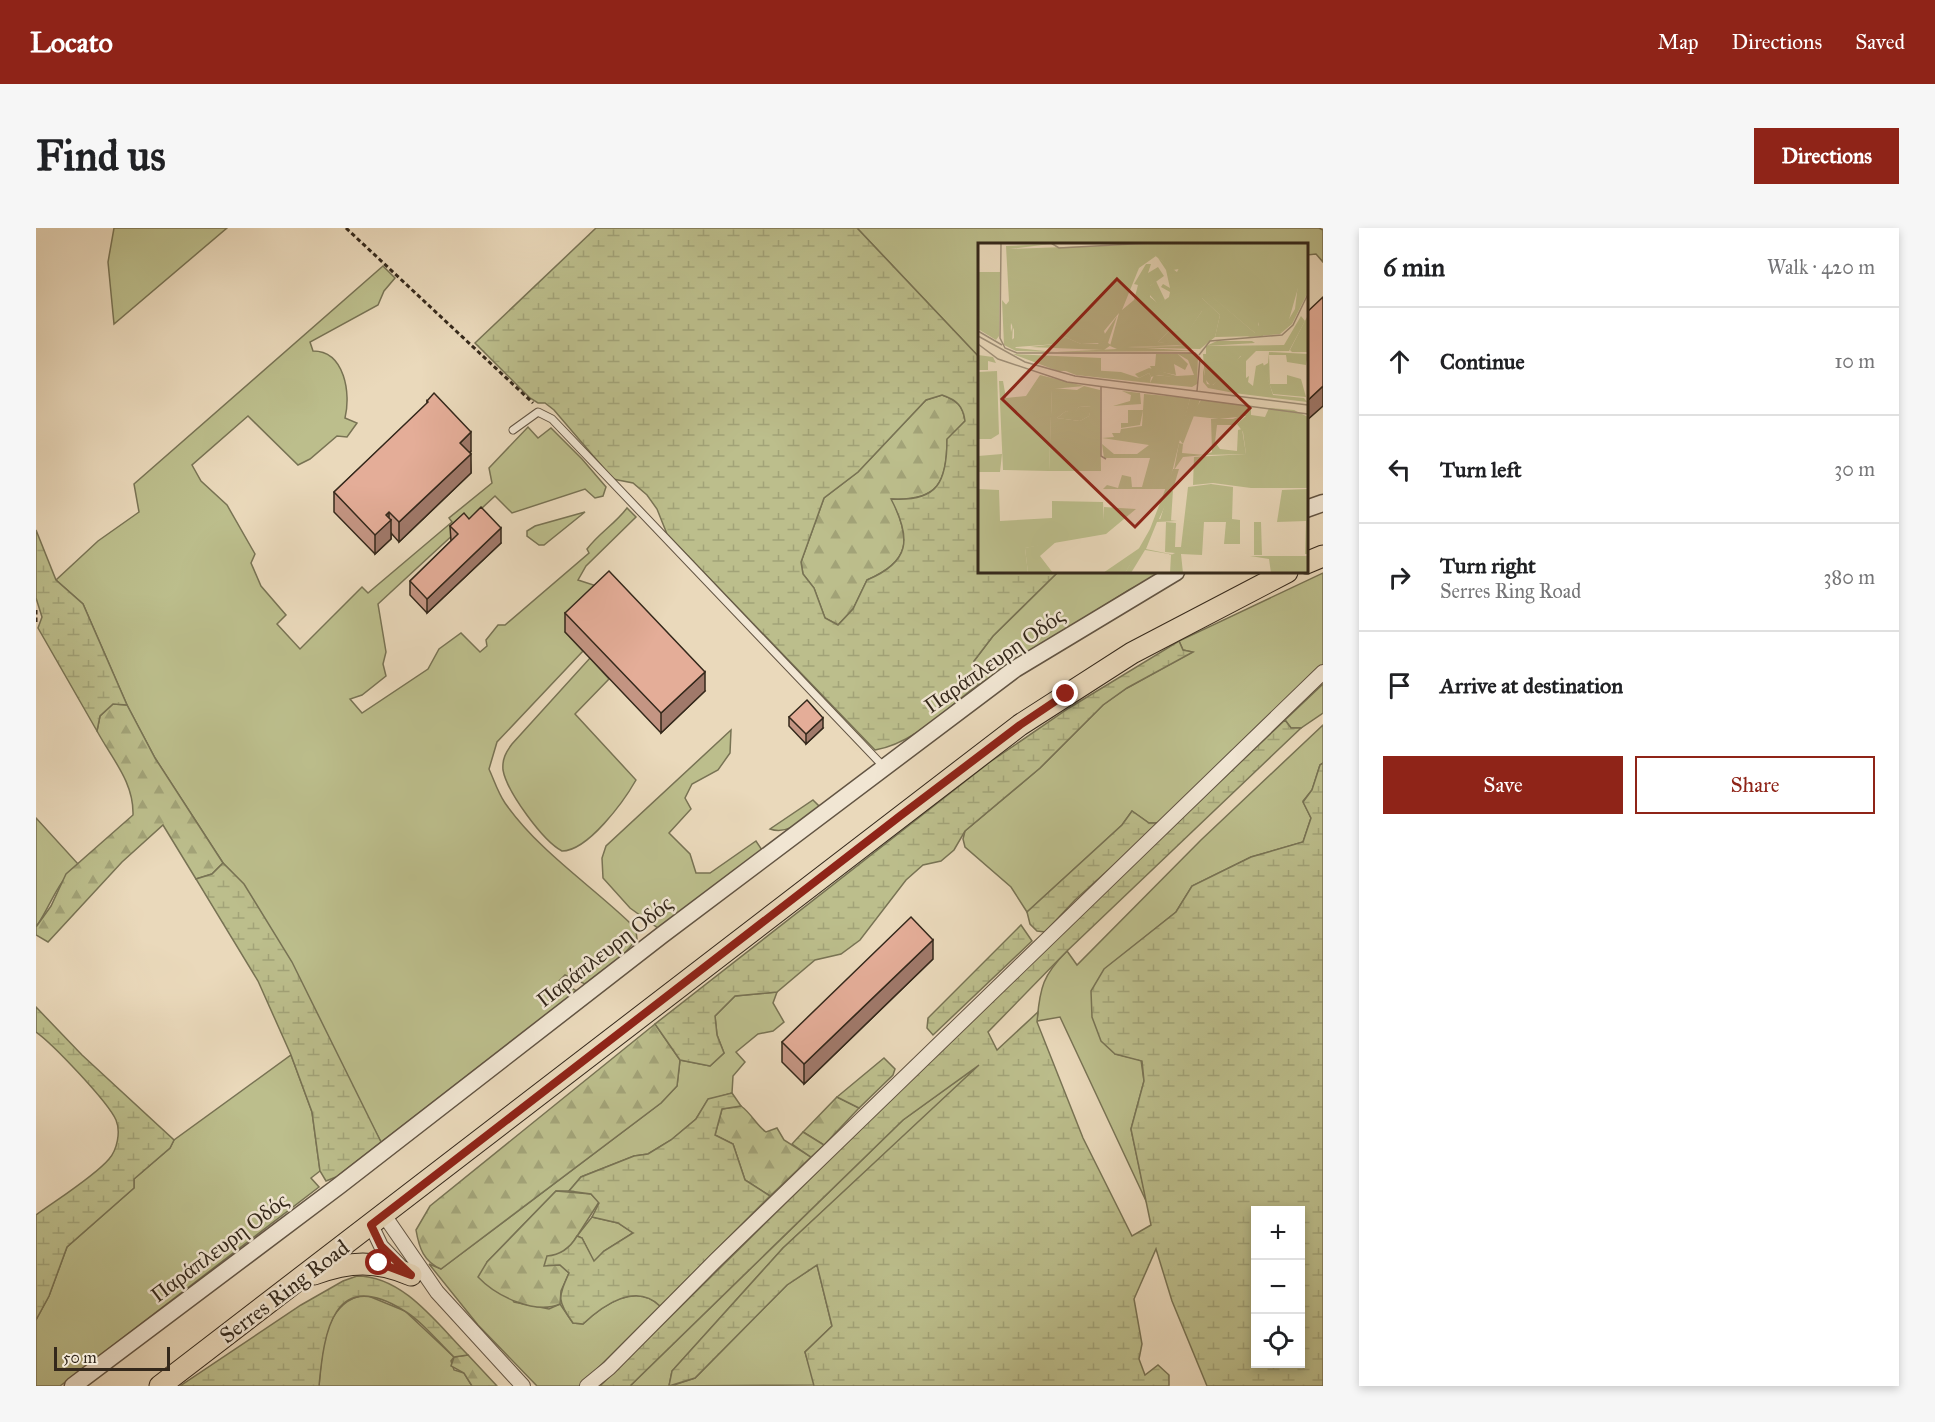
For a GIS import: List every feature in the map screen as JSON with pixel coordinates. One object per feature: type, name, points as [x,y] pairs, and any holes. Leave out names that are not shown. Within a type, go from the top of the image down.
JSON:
[{"type":"main road","points":[[1308,562],[1323,555]]},
{"type":"main road","name":"Serres Ring Road","points":[[160,1386],[1020,725],[1132,653],[1285,573]]},
{"type":"main road","points":[[299,1280],[345,1265],[362,1263],[379,1263],[411,1275]]},
{"type":"street","points":[[1308,509],[1323,503]]},
{"type":"street","name":"Παράπλευρη Οδός","points":[[74,1386],[340,1185],[662,934],[1015,669],[1174,573]]},
{"type":"street","points":[[587,1386],[609,1368],[716,1260],[1323,672]]},
{"type":"street","points":[[377,1220],[381,1246],[411,1275],[437,1292]]},
{"type":"street","points":[[377,1220],[437,1292],[523,1386]]},
{"type":"lane","points":[[513,430],[532,414],[543,413],[552,419],[884,767]]},
{"type":"path","points":[[346,228],[543,413]]},
{"type":"path","points":[[36,610],[36,622]]},
{"type":"green space","points":[[114,228],[227,228],[114,324],[108,262]]},
{"type":"green space","points":[[596,228],[857,228],[978,356],[978,573],[1057,573],[993,636],[974,661],[975,687],[916,733],[903,741],[875,750],[667,534],[657,509],[647,495],[633,483],[613,479],[554,410],[545,403],[538,403],[530,398],[475,343]],"holes":[[[942,395],[955,401],[963,411],[965,421],[947,439],[945,467],[937,486],[920,497],[891,499],[898,513],[904,537],[899,557],[881,573],[867,580],[853,609],[838,625],[825,618],[814,588],[803,574],[801,562],[824,498],[858,472],[926,400]]]},
{"type":"green space","points":[[857,228],[1319,228],[1323,230],[1323,262],[1316,254],[1308,255],[1308,243],[978,243],[978,356]]},
{"type":"green space","points":[[383,266],[395,278],[384,291],[378,305],[310,342],[313,351],[324,353],[332,358],[339,366],[343,376],[347,397],[345,418],[357,423],[347,437],[337,436],[310,459],[298,465],[248,416],[192,465],[201,481],[227,505],[255,554],[251,563],[261,586],[286,615],[277,624],[300,649],[362,587],[368,593],[452,522],[449,518],[492,483],[489,468],[528,427],[538,438],[551,428],[582,459],[606,487],[603,496],[595,498],[585,489],[512,513],[495,496],[378,604],[386,652],[383,664],[386,676],[362,695],[350,699],[362,713],[428,669],[439,649],[461,633],[480,652],[487,646],[486,640],[498,625],[505,625],[589,553],[587,549],[592,543],[627,508],[636,517],[586,566],[578,580],[609,590],[565,632],[583,651],[497,742],[489,769],[498,791],[518,820],[548,851],[629,922],[636,931],[637,939],[623,955],[585,984],[565,975],[559,981],[577,991],[381,1142],[244,885],[223,863],[155,758],[127,705],[83,604],[56,580],[98,541],[139,512],[134,484]]},
{"type":"green space","points":[[942,395],[958,404],[963,411],[965,421],[947,440],[947,455],[942,478],[937,486],[920,497],[892,499],[902,526],[903,548],[892,565],[867,580],[853,609],[838,625],[825,618],[814,588],[803,574],[801,562],[824,498],[858,472],[926,400]]},
{"type":"green space","points":[[585,512],[544,545],[539,545],[527,536],[527,531],[535,526]]},
{"type":"green space","points":[[36,530],[56,580],[83,604],[127,705],[113,704],[100,716],[97,731],[38,628],[42,617],[36,598]]},
{"type":"green space","points":[[1057,573],[1162,573],[1129,590],[975,687],[974,661],[993,636]]},
{"type":"green space","points":[[1323,573],[1323,665],[1160,823],[1149,823],[1132,811],[1122,825],[1027,912],[1011,887],[965,847],[963,839],[965,831],[1040,768],[1103,705],[1127,688],[1192,652],[1183,650],[1179,641]]},
{"type":"green space","points":[[1179,641],[1183,650],[1193,652],[1127,688],[1103,705],[1040,768],[965,831],[954,850],[941,861],[923,865],[906,880],[860,940],[841,954],[815,960],[777,992],[735,996],[715,1016],[717,1035],[724,1053],[710,1066],[680,1060],[655,1024],[990,762],[1069,708]]},
{"type":"green space","points":[[590,658],[609,679],[575,714],[636,780],[614,812],[594,834],[572,849],[562,851],[545,837],[518,803],[506,779],[503,762],[512,744]]},
{"type":"green space","points":[[1323,684],[1323,713],[1301,728],[1291,728],[1285,720]]},
{"type":"green space","points":[[113,704],[127,705],[155,758],[223,863],[212,874],[196,879],[163,825],[122,862],[48,942],[36,935],[36,927],[51,906],[66,874],[133,815],[126,781],[97,731],[100,716]]},
{"type":"green space","points":[[1285,720],[1291,728],[1301,728],[1067,951],[988,1032],[997,1050],[1038,1012],[1037,1022],[1083,1138],[1132,1236],[1151,1225],[1131,1129],[1144,1081],[1142,1061],[1115,1054],[1101,1041],[1092,1017],[1091,991],[1104,969],[1176,912],[1192,886],[1251,857],[1303,842],[1311,818],[1303,802],[1312,790],[1320,765],[1323,763],[1323,1386],[1207,1386],[1172,1301],[1156,1249],[1134,1299],[1142,1344],[1139,1359],[1145,1375],[1158,1365],[1169,1375],[1169,1386],[814,1386],[805,1352],[832,1326],[817,1265],[787,1285],[695,1378],[669,1386],[672,1371],[783,1248],[979,1065],[903,1120],[630,1386],[600,1386],[1047,946]]},
{"type":"green space","points":[[1323,725],[1323,763],[1320,765],[1312,790],[1303,801],[1311,818],[1303,842],[1251,857],[1192,886],[1176,912],[1105,969],[1115,1054],[1141,1060],[1144,1081],[1131,1129],[1147,1203],[1060,1017],[1037,1021],[1041,990],[1053,967],[1067,951],[1077,965],[1201,840]]},
{"type":"green space","points":[[731,730],[730,753],[718,770],[692,784],[685,798],[691,809],[669,833],[690,854],[696,873],[710,873],[756,841],[762,850],[658,928],[630,908],[603,878],[602,858],[606,846]]},
{"type":"green space","points":[[813,800],[820,807],[796,825],[784,830],[770,829]]},
{"type":"green space","points":[[1132,811],[1149,823],[1160,823],[1075,900],[1045,932],[1037,931],[1030,924],[1027,912],[1122,825]]},
{"type":"green space","points":[[36,818],[79,865],[65,878],[36,927]]},
{"type":"green space","points":[[223,863],[244,884],[292,962],[381,1142],[336,1177],[326,1181],[320,1171],[312,1112],[291,1055],[258,981],[196,879],[212,874]]},
{"type":"green space","points":[[1021,925],[1032,941],[933,1035],[927,1028],[928,1018]]},
{"type":"green space","points":[[777,992],[773,1003],[784,1022],[773,1031],[758,1034],[736,1052],[745,1062],[733,1076],[732,1093],[708,1100],[696,1119],[671,1140],[648,1154],[634,1156],[581,1177],[569,1191],[556,1191],[487,1262],[514,1302],[549,1309],[560,1304],[573,1323],[583,1324],[610,1304],[630,1296],[651,1299],[660,1306],[580,1386],[537,1386],[478,1325],[429,1264],[441,1269],[661,1103],[677,1086],[680,1060],[710,1066],[724,1053],[717,1035],[715,1016],[735,996]]},
{"type":"green space","points":[[36,1007],[82,1055],[174,1140],[170,1148],[134,1179],[134,1188],[67,1247],[49,1296],[36,1320],[36,1215],[103,1166],[114,1151],[118,1130],[116,1120],[103,1100],[67,1060],[36,1032]]},
{"type":"green space","points":[[655,1024],[680,1060],[677,1086],[661,1103],[441,1269],[430,1262],[421,1248],[416,1230],[430,1206]]},
{"type":"green space","points":[[291,1055],[312,1112],[320,1171],[311,1178],[319,1187],[60,1386],[36,1386],[36,1320],[49,1296],[67,1247],[134,1188],[134,1179],[170,1148],[174,1140]]},
{"type":"green space","points":[[884,1058],[895,1069],[893,1075],[859,1108],[837,1097]]},
{"type":"green space","points":[[985,1061],[783,1248],[672,1371],[669,1386],[630,1386],[903,1120]]},
{"type":"green space","points":[[732,1093],[741,1106],[722,1109],[715,1135],[733,1144],[745,1180],[770,1196],[660,1306],[651,1299],[630,1296],[610,1304],[583,1324],[573,1323],[561,1299],[569,1273],[560,1265],[544,1266],[547,1256],[565,1250],[577,1236],[582,1238],[594,1261],[604,1251],[633,1233],[618,1223],[592,1217],[599,1203],[591,1194],[569,1191],[581,1177],[634,1156],[648,1154],[671,1140],[696,1119],[708,1099]]},
{"type":"green space","points":[[837,1097],[859,1108],[824,1145],[803,1132]]},
{"type":"green space","points":[[741,1106],[766,1132],[777,1128],[784,1140],[811,1157],[770,1196],[745,1180],[733,1144],[715,1135],[722,1109]]},
{"type":"green space","points":[[803,1132],[824,1145],[811,1157],[792,1144]]},
{"type":"green space","points":[[556,1191],[591,1194],[599,1202],[572,1244],[559,1255],[560,1265],[569,1273],[561,1291],[560,1304],[539,1307],[516,1302],[495,1291],[478,1277],[487,1262]]},
{"type":"green space","points":[[592,1217],[618,1223],[633,1233],[604,1251],[594,1262],[582,1238],[577,1236]]},
{"type":"green space","points":[[817,1265],[832,1326],[805,1352],[815,1385],[671,1386],[695,1378],[787,1285]]},
{"type":"green space","points":[[357,1276],[374,1278],[405,1293],[419,1304],[468,1355],[454,1357],[403,1310],[379,1299],[361,1296],[347,1301],[337,1312],[329,1327],[324,1345],[319,1386],[180,1386],[301,1305],[343,1281]]},
{"type":"green space","points":[[366,1295],[405,1311],[454,1357],[451,1361],[454,1370],[464,1373],[472,1386],[319,1386],[324,1343],[333,1317],[341,1306],[352,1299]]},
{"type":"green space","points":[[468,1355],[497,1386],[472,1386],[464,1373],[451,1366],[454,1357]]},
{"type":"building","points":[[1323,297],[1323,386],[1308,400],[1308,311]]},
{"type":"building","points":[[434,393],[471,432],[460,443],[471,454],[399,522],[389,512],[386,515],[391,520],[375,535],[334,492],[428,402]]},
{"type":"building","points":[[481,507],[501,528],[427,599],[410,581],[458,534],[450,526],[464,513],[469,519]]},
{"type":"building","points":[[609,571],[705,672],[661,713],[565,613]]},
{"type":"building","points":[[807,700],[823,718],[806,734],[789,717]]},
{"type":"building","points":[[911,917],[933,940],[804,1064],[782,1042]]},
{"type":"route","points":[[379,1263],[411,1275],[381,1246],[371,1225],[900,816],[1020,725],[1066,694]]}]
